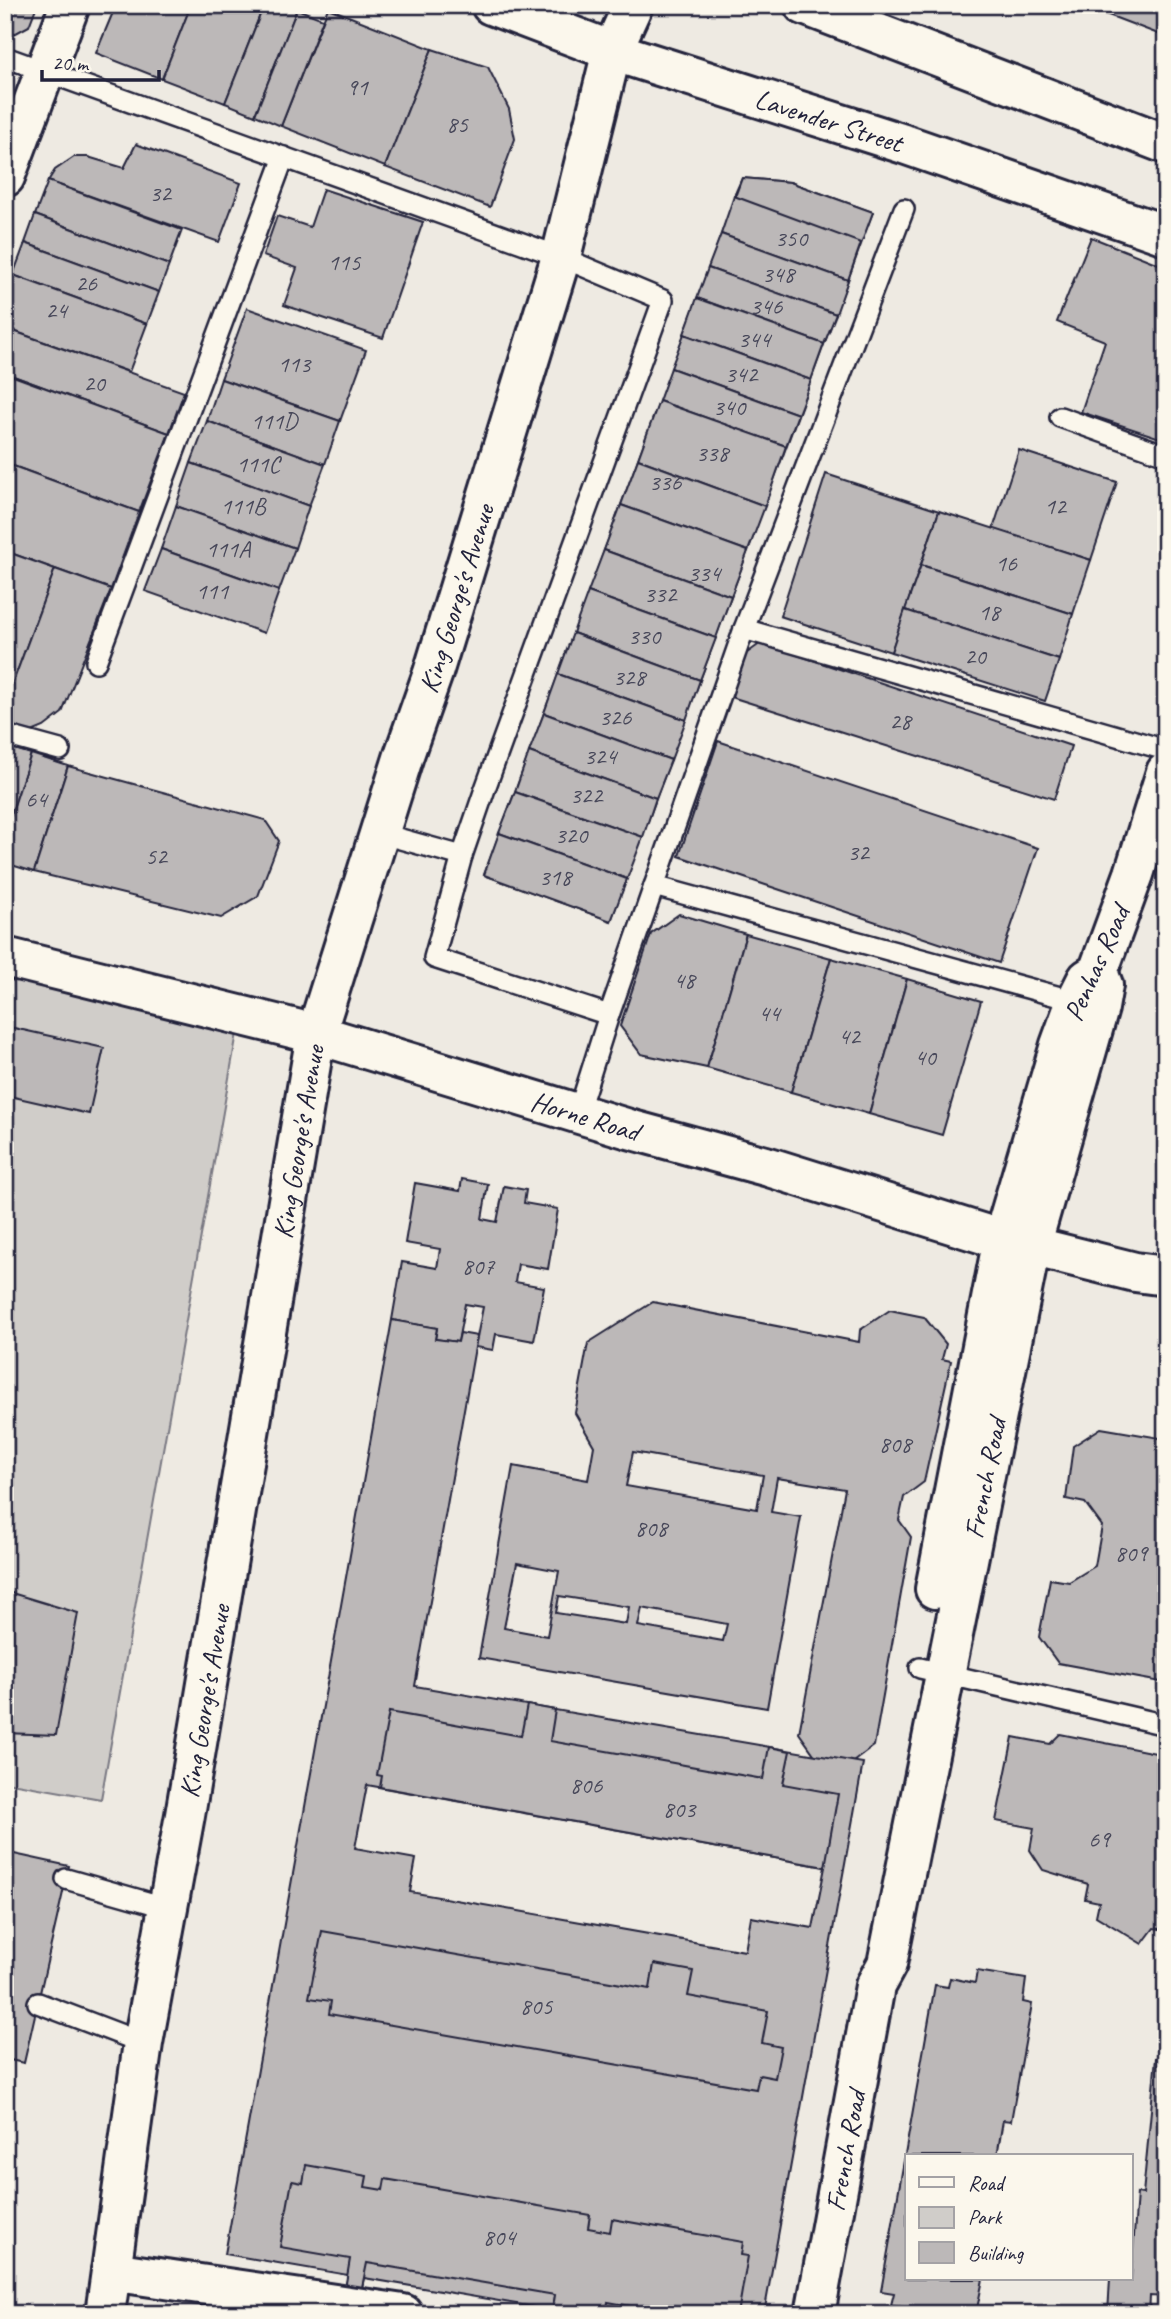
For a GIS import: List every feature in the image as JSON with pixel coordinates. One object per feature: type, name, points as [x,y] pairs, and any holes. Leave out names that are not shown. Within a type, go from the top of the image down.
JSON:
[{"type":"street","points":[[5,177],[70,5]]},
{"type":"street","name":"Lavender Street","points":[[491,5],[612,51],[904,145],[1166,235]]},
{"type":"street","name":"King George's Avenue","points":[[106,2314],[143,2043],[316,1034],[433,673],[561,257],[612,51],[633,5]]},
{"type":"street","points":[[804,5],[1166,144]]},
{"type":"street","name":"Penhas Road","points":[[1027,1154],[1091,994],[1134,874],[1165,769]]},
{"type":"street","name":"Horne Road","points":[[5,957],[316,1034],[769,1167],[914,1213],[1135,1272],[1166,1276]]},
{"type":"street","name":"French Road","points":[[1017,1242],[1091,994]]},
{"type":"street","name":"French Road","points":[[815,2314],[875,1986],[887,1964],[932,1670],[1017,1242],[1027,1154]]},
{"type":"street","points":[[111,2271],[403,2314]]},
{"type":"lane","points":[[5,57],[561,257],[663,300],[462,856],[433,958],[609,1015]]},
{"type":"lane","points":[[96,662],[284,157]]},
{"type":"lane","points":[[578,1113],[609,1015],[744,629],[904,209]]},
{"type":"lane","points":[[1060,417],[1166,455]]},
{"type":"lane","points":[[744,629],[1165,769]]},
{"type":"lane","points":[[5,735],[60,750]]},
{"type":"lane","points":[[379,833],[462,856]]},
{"type":"lane","points":[[654,886],[1091,994]]},
{"type":"lane","points":[[932,1670],[1166,1725]]},
{"type":"lane","points":[[66,1879],[168,1908]]},
{"type":"lane","points":[[38,2003],[143,2043]]},
{"type":"green space","points":[[5,970],[237,1033],[101,1799],[5,1782]]},
{"type":"building","points":[[5,5],[37,5],[29,26],[5,39]]},
{"type":"building","points":[[116,5],[191,5],[162,79],[96,53]]},
{"type":"building","points":[[191,5],[264,5],[225,103],[162,79]]},
{"type":"building","points":[[264,5],[287,5],[297,9],[255,115],[225,103]]},
{"type":"building","points":[[1082,5],[1166,5],[1166,37]]},
{"type":"building","points":[[328,8],[432,49],[385,167],[281,126]]},
{"type":"building","points":[[297,9],[323,19],[281,126],[255,115]]},
{"type":"building","points":[[432,49],[488,67],[509,109],[515,139],[490,207],[385,167]]},
{"type":"building","points":[[136,144],[241,183],[219,242],[48,181],[55,170],[74,157],[88,157],[124,168]]},
{"type":"building","points":[[742,178],[790,182],[873,212],[861,243],[734,196]]},
{"type":"building","points":[[742,178],[790,182],[873,212],[611,921],[484,875]]},
{"type":"building","points":[[48,181],[182,230],[169,265],[35,215]]},
{"type":"building","points":[[323,189],[423,222],[383,338],[284,305],[297,268],[263,256],[277,216],[310,227]]},
{"type":"building","points":[[734,196],[861,243],[848,280],[721,234]]},
{"type":"building","points":[[35,215],[169,265],[159,292],[25,243]]},
{"type":"building","points":[[721,234],[848,280],[836,314],[708,268]]},
{"type":"building","points":[[1091,237],[1166,267],[1166,435],[1160,438],[1081,412],[1105,341],[1057,322]]},
{"type":"building","points":[[25,243],[159,292],[147,324],[13,275]]},
{"type":"building","points":[[708,268],[836,314],[824,344],[697,298]]},
{"type":"building","points":[[13,275],[147,324],[129,372],[5,328],[5,295]]},
{"type":"building","points":[[697,298],[824,344],[811,380],[684,334]]},
{"type":"building","points":[[247,308],[366,350],[340,421],[221,379]]},
{"type":"building","points":[[5,328],[184,392],[169,433],[5,373]]},
{"type":"building","points":[[684,334],[811,380],[798,414],[671,368]]},
{"type":"building","points":[[671,368],[798,414],[786,446],[659,401]]},
{"type":"building","points":[[5,373],[169,433],[139,512],[5,463]]},
{"type":"building","points":[[221,379],[340,421],[325,464],[207,421]]},
{"type":"building","points":[[659,401],[786,446],[765,506],[638,459]]},
{"type":"building","points":[[207,421],[325,464],[309,506],[191,463]]},
{"type":"building","points":[[1019,450],[1117,482],[1091,560],[993,529]]},
{"type":"building","points":[[638,459],[765,506],[748,551],[621,505]]},
{"type":"building","points":[[5,463],[139,512],[111,589],[5,551]]},
{"type":"building","points":[[191,463],[309,506],[295,548],[176,506]]},
{"type":"building","points":[[826,474],[939,511],[891,652],[780,616]]},
{"type":"building","points":[[621,505],[748,551],[731,596],[604,550]]},
{"type":"building","points":[[176,506],[295,548],[279,591],[161,549]]},
{"type":"building","points":[[939,511],[1091,560],[1073,614],[921,565]]},
{"type":"building","points":[[161,549],[279,591],[264,633],[145,591]]},
{"type":"building","points":[[604,550],[731,596],[716,638],[588,592]]},
{"type":"building","points":[[5,551],[55,569],[5,704]]},
{"type":"building","points":[[921,565],[1073,614],[1059,660],[905,610]]},
{"type":"building","points":[[55,569],[111,589],[62,713],[44,727],[27,734],[5,727],[5,704]]},
{"type":"building","points":[[588,592],[716,638],[700,680],[573,633]]},
{"type":"building","points":[[905,610],[1059,660],[1045,701],[891,652]]},
{"type":"building","points":[[573,633],[700,680],[686,720],[558,674]]},
{"type":"building","points":[[761,643],[1071,746],[1054,799],[725,695],[736,661]]},
{"type":"building","points":[[558,674],[686,720],[671,760],[544,713]]},
{"type":"building","points":[[544,713],[671,760],[656,798],[529,752]]},
{"type":"building","points":[[718,741],[1038,848],[999,963],[679,856]]},
{"type":"building","points":[[5,746],[31,754],[5,833]]},
{"type":"building","points":[[529,752],[656,798],[643,837],[515,792]]},
{"type":"building","points":[[31,754],[68,766],[34,872],[5,863],[5,833]]},
{"type":"building","points":[[68,766],[265,820],[279,841],[258,896],[221,918],[34,872]]},
{"type":"building","points":[[515,792],[643,837],[627,879],[499,833]]},
{"type":"building","points":[[499,833],[627,879],[611,921],[484,875]]},
{"type":"building","points":[[679,914],[746,934],[707,1068],[641,1054],[620,1026],[651,934]]},
{"type":"building","points":[[746,934],[831,958],[791,1092],[707,1068]]},
{"type":"building","points":[[831,958],[907,979],[869,1114],[791,1092]]},
{"type":"building","points":[[907,979],[981,1001],[942,1135],[869,1114]]},
{"type":"building","points":[[5,1026],[104,1048],[89,1114],[5,1095]]},
{"type":"building","points":[[462,1179],[488,1184],[482,1219],[497,1222],[504,1186],[526,1190],[524,1203],[558,1209],[548,1269],[518,1264],[515,1282],[544,1287],[534,1341],[496,1334],[493,1350],[475,1347],[483,1307],[465,1304],[458,1342],[435,1339],[437,1328],[392,1320],[402,1262],[437,1268],[440,1249],[405,1243],[415,1183],[460,1191]]},
{"type":"building","points":[[653,1302],[859,1342],[860,1330],[890,1310],[924,1317],[946,1344],[942,1359],[951,1361],[924,1482],[904,1497],[899,1520],[911,1537],[874,1746],[849,1765],[816,1757],[799,1733],[845,1489],[777,1478],[771,1512],[801,1517],[767,1708],[479,1658],[513,1466],[588,1480],[594,1446],[575,1413],[588,1343]],"holes":[[[633,1452],[763,1475],[757,1509],[626,1486]],[[517,1563],[559,1571],[547,1636],[504,1628]],[[559,1596],[629,1607],[626,1624],[556,1613]],[[642,1608],[727,1624],[723,1641],[638,1626]]]},
{"type":"building","points":[[392,1320],[437,1328],[435,1339],[458,1342],[460,1333],[477,1336],[415,1686],[863,1763],[764,2314],[552,2314],[552,2310],[364,2278],[361,2292],[345,2289],[348,2275],[225,2254]],"holes":[[[367,1785],[825,1867],[813,1928],[751,1917],[745,1951],[410,1892],[416,1859],[355,1848]]]},
{"type":"building","points":[[1101,1428],[1166,1439],[1166,1683],[1058,1663],[1039,1637],[1050,1579],[1069,1582],[1095,1566],[1102,1526],[1085,1503],[1066,1499],[1073,1446]]},
{"type":"building","points":[[5,1591],[78,1613],[56,1735],[5,1733]]},
{"type":"building","points":[[527,1705],[555,1710],[550,1741],[763,1779],[769,1747],[790,1751],[783,1784],[838,1794],[825,1867],[380,1787],[382,1776],[377,1775],[389,1712],[521,1736]]},
{"type":"building","points":[[1060,1734],[1166,1755],[1166,1930],[1154,1928],[1142,1944],[1096,1916],[1099,1902],[1085,1899],[1088,1884],[1043,1870],[1030,1850],[1034,1828],[996,1821],[1013,1737],[1050,1744]]},
{"type":"building","points":[[5,1852],[69,1866],[24,2063],[5,2059]]},
{"type":"building","points":[[322,1931],[650,1989],[654,1964],[693,1971],[688,1996],[768,2011],[762,2043],[781,2047],[775,2078],[759,2075],[756,2089],[329,2014],[331,2001],[309,1998]]},
{"type":"building","points":[[1166,1947],[1166,2000],[1158,1999]]},
{"type":"building","points":[[977,1971],[1026,1979],[1023,2002],[1032,2004],[1011,2121],[1003,2120],[997,2154],[905,2154],[935,1985],[948,1987],[950,1978],[975,1983]]},
{"type":"building","points":[[1166,2054],[1166,2271],[1163,2271],[1163,2275],[1166,2276],[1166,2297],[1150,2296],[1149,2314],[1108,2314],[1110,2280],[1132,2280],[1137,2193],[1143,2194],[1156,2058],[1165,2060]]},
{"type":"building","points":[[905,2155],[905,2280],[983,2280],[977,2309],[966,2307],[965,2314],[915,2314],[916,2309],[891,2305],[894,2293],[881,2291]]},
{"type":"building","points":[[306,2165],[367,2176],[365,2187],[383,2190],[385,2179],[590,2215],[588,2228],[610,2232],[612,2219],[743,2242],[741,2255],[748,2256],[738,2314],[675,2314],[608,2302],[606,2314],[552,2314],[555,2295],[367,2263],[361,2292],[345,2289],[350,2259],[280,2247],[292,2181],[303,2183]]}]
